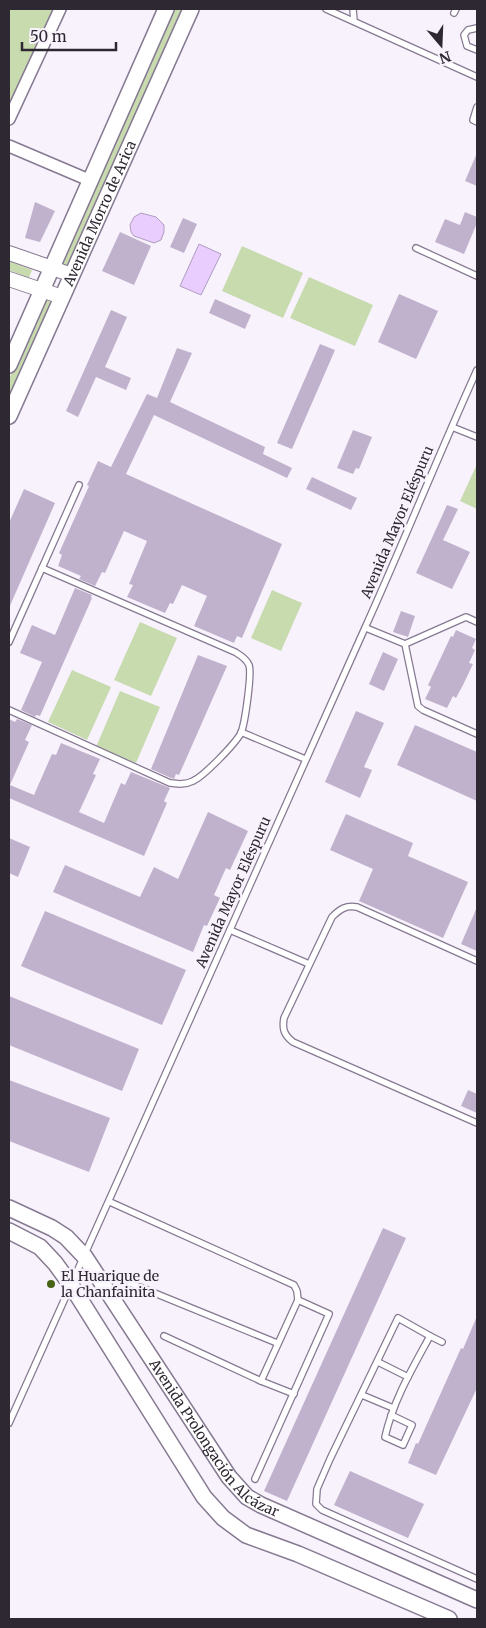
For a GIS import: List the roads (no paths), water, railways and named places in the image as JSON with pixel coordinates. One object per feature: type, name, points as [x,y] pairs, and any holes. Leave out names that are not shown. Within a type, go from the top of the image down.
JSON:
[{"type":"main road","name":"Avenida Morro de Arica","points":[[9,365],[165,9]]},
{"type":"main road","name":"Avenida Morro de Arica","points":[[9,416],[191,9]]},
{"type":"main road","name":"Avenida Prolongación Alcázar","points":[[9,1208],[52,1228],[66,1237],[85,1256],[229,1477],[247,1497],[287,1517],[477,1600]]},
{"type":"main road","points":[[9,1231],[40,1247],[55,1263],[71,1285],[204,1498],[223,1518],[246,1535],[298,1554],[449,1619]]},
{"type":"street","points":[[9,119],[60,9]]},
{"type":"street","points":[[9,146],[89,180]]},
{"type":"street","points":[[9,253],[72,275]]},
{"type":"street","points":[[9,279],[62,297]]},
{"type":"lane","points":[[326,9],[477,77]]},
{"type":"lane","points":[[353,9],[354,21]]},
{"type":"lane","points":[[477,28],[468,30],[464,35],[464,41],[467,46],[477,50]]},
{"type":"lane","points":[[477,107],[473,120],[477,122]]},
{"type":"lane","points":[[416,248],[477,276]]},
{"type":"lane","name":"Avenida Mayor Eléspuru","points":[[9,1423],[110,1202],[366,628],[477,370]]},
{"type":"lane","points":[[452,427],[477,437]]},
{"type":"lane","points":[[9,642],[79,485]]},
{"type":"lane","points":[[9,710],[170,782],[179,784],[186,784],[199,778],[234,743],[241,732],[250,674],[249,665],[244,658],[235,652],[42,568]]},
{"type":"lane","points":[[366,628],[405,644],[466,616],[477,622]]},
{"type":"lane","points":[[405,644],[418,706],[477,734]]},
{"type":"lane","points":[[241,732],[306,759]]},
{"type":"lane","points":[[477,960],[357,907],[349,906],[339,909],[332,917],[309,964],[284,1018],[282,1027],[286,1036],[293,1042],[477,1123]]},
{"type":"lane","points":[[230,930],[309,964]]},
{"type":"lane","points":[[110,1202],[294,1285],[298,1300],[261,1381]]},
{"type":"lane","points":[[130,1284],[277,1343]]},
{"type":"lane","points":[[255,1479],[329,1314],[298,1300]]},
{"type":"lane","points":[[442,1342],[398,1318],[320,1482],[316,1504],[322,1510],[477,1579]]},
{"type":"lane","points":[[164,1336],[261,1381],[294,1394]]},
{"type":"lane","points":[[391,1415],[412,1425],[403,1445],[385,1437],[391,1415],[393,1408],[430,1336]]},
{"type":"lane","points":[[378,1362],[408,1377]]},
{"type":"lane","points":[[362,1395],[393,1408]]},
{"type":"place","name":"El Huarique de la Chanfainita","points":[[51,1284]]}]
